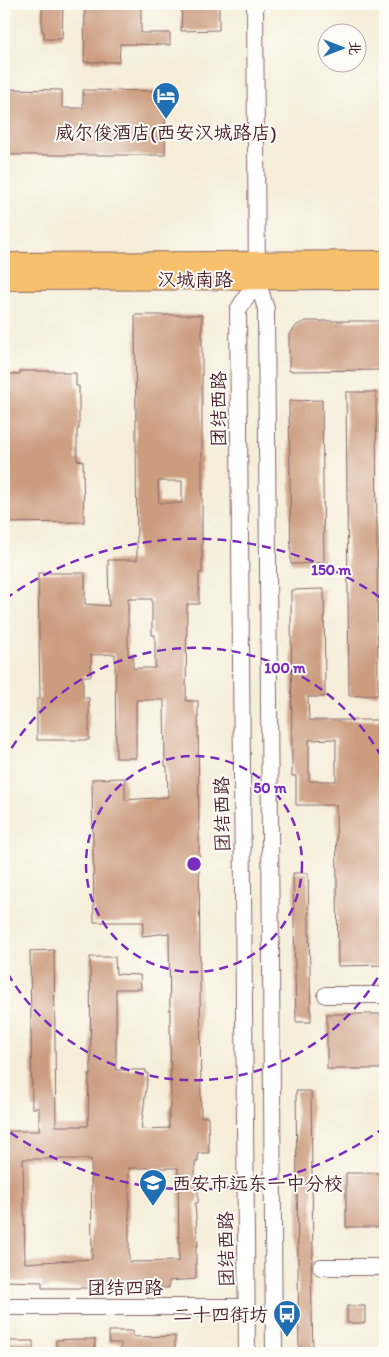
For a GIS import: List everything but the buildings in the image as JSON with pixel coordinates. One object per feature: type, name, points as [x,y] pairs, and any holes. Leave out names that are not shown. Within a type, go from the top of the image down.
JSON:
[{"type":"main road","name":"汉城南路","points":[[4,263],[207,261],[257,271],[385,279]]},
{"type":"main road","name":"汉城南路","points":[[4,280],[206,278],[257,271],[385,261]]},
{"type":"street","points":[[255,4],[257,271],[266,309],[274,1353]]},
{"type":"street","name":"团结西路","points":[[247,1353],[238,310],[257,271]]},
{"type":"street","points":[[326,995],[385,995]]},
{"type":"street","points":[[321,1267],[385,1267]]},
{"type":"street","name":"团结四路","points":[[4,1308],[247,1307]]},
{"type":"place","name":"威尔俊酒店(西安汉城路店)","points":[[166,120]]},
{"type":"place","name":"西安市远东一中分校","points":[[153,1207]]},
{"type":"place","name":"二十四街坊","points":[[287,1338]]}]
